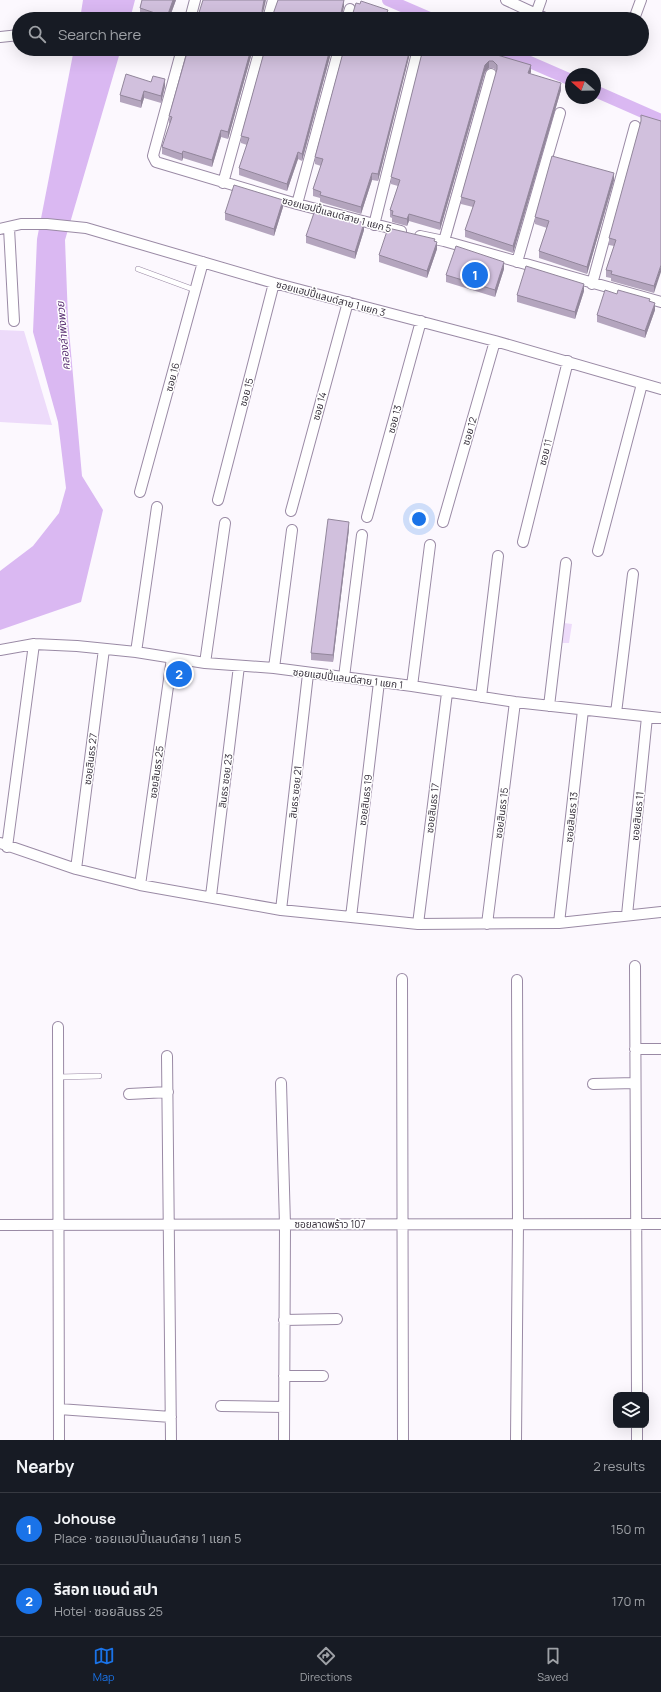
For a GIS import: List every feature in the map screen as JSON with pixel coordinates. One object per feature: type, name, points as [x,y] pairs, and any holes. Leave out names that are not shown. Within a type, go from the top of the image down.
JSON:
[{"type":"street","points":[[192,12],[195,0]]},
{"type":"street","points":[[270,12],[273,0]]},
{"type":"street","points":[[506,0],[532,12]]},
{"type":"street","points":[[537,12],[542,0]]},
{"type":"street","points":[[637,12],[641,0]]},
{"type":"street","points":[[0,37],[12,36]]},
{"type":"street","name":"ซอยแฮปปี้แลนด์สาย 1 แยก 5","points":[[180,56],[154,152],[154,159],[156,162],[297,204],[374,225],[444,241],[592,284],[661,302]]},
{"type":"street","points":[[223,182],[258,56]]},
{"type":"street","points":[[297,204],[337,56]]},
{"type":"street","points":[[374,225],[416,56]]},
{"type":"street","points":[[444,241],[491,74]]},
{"type":"street","points":[[517,262],[560,113]]},
{"type":"street","points":[[592,284],[636,126]]},
{"type":"street","name":"ซอยแฮปปี้แลนด์สาย 1 แยก 3","points":[[4,228],[21,224],[47,224],[86,228],[274,283],[495,341],[661,389]]},
{"type":"street","points":[[4,228],[14,321]]},
{"type":"street","name":"ซอย 16","points":[[140,492],[203,262]]},
{"type":"street","name":"ซอย 15","points":[[218,500],[274,283]]},
{"type":"street","name":"ซอย 14","points":[[291,511],[348,302]]},
{"type":"street","name":"ซอย 13","points":[[367,516],[421,321]]},
{"type":"street","name":"ซอย 12","points":[[443,522],[495,341]]},
{"type":"street","name":"ซอย 11","points":[[522,542],[568,361]]},
{"type":"street","points":[[598,551],[642,384]]},
{"type":"street","points":[[136,652],[157,507]]},
{"type":"street","points":[[205,663],[225,523]]},
{"type":"street","points":[[274,668],[292,530]]},
{"type":"street","points":[[344,677],[362,535]]},
{"type":"street","points":[[412,686],[430,544]]},
{"type":"street","points":[[481,697],[498,556]]},
{"type":"street","points":[[549,706],[566,563]]},
{"type":"street","points":[[616,713],[633,574]]},
{"type":"street","points":[[34,644],[4,845],[76,869],[140,885],[211,896],[281,910],[418,924],[559,923],[661,912]]},
{"type":"street","name":"ซอยแฮปปี้แลนด์สาย 1 แยก 1","points":[[0,650],[34,644],[136,652],[205,663],[274,668],[308,674],[344,677],[515,702],[661,718]]},
{"type":"street","name":"ซอยสินธร 27","points":[[76,869],[104,649]]},
{"type":"street","name":"ซอยสินธร 25","points":[[140,885],[172,658]]},
{"type":"street","name":"สินธร ซอย 23","points":[[211,896],[239,666]]},
{"type":"street","name":"สินธร ซอย 21","points":[[281,910],[308,674]]},
{"type":"street","name":"ซอยสินธร 19","points":[[351,917],[379,682]]},
{"type":"street","name":"ซอยสินธร 17","points":[[418,924],[446,693]]},
{"type":"street","name":"ซอยสินธร 15","points":[[487,924],[515,702]]},
{"type":"street","name":"ซอยสินธร 13","points":[[559,923],[583,710]]},
{"type":"street","name":"ซอยสินธร 11","points":[[627,915],[647,717]]},
{"type":"street","points":[[635,966],[637,1392]]},
{"type":"street","points":[[402,979],[403,1440]]},
{"type":"street","points":[[516,1440],[518,1224],[517,980]]},
{"type":"street","points":[[58,1027],[59,1440]]},
{"type":"street","points":[[635,1049],[661,1049]]},
{"type":"street","points":[[167,1056],[170,1225],[171,1440]]},
{"type":"street","points":[[281,1083],[285,1224],[284,1440]]},
{"type":"street","points":[[593,1084],[635,1083]]},
{"type":"street","points":[[129,1094],[168,1092]]},
{"type":"street","name":"ซอยลาดพร้าว 107","points":[[0,1225],[661,1224]]},
{"type":"street","points":[[284,1320],[337,1318]]},
{"type":"street","points":[[284,1376],[323,1376]]},
{"type":"street","points":[[221,1406],[284,1406]]},
{"type":"street","points":[[59,1409],[171,1417]]},
{"type":"street","points":[[637,1428],[637,1440]]},
{"type":"lane","points":[[138,269],[195,290]]},
{"type":"lane","points":[[58,1077],[99,1076]]},
{"type":"shaded area","points":[[0,330],[24,331],[52,425],[0,422]]},
{"type":"shaded area","points":[[564,623],[572,624],[569,643],[562,643]]},
{"type":"water","points":[[83,0],[135,0],[132,12],[81,12]]},
{"type":"water","name":"คลองลำพังพวย","points":[[73,56],[119,56],[65,240],[68,319],[82,476],[103,510],[81,602],[0,630],[0,571],[33,546],[59,513],[66,488],[58,422],[33,332],[37,239]]},
{"type":"building","points":[[142,0],[173,0],[169,12],[152,12],[140,8]]},
{"type":"building","points":[[203,0],[264,0],[262,12],[199,12]]},
{"type":"building","points":[[278,0],[344,0],[341,12],[274,12]]},
{"type":"building","points":[[361,1],[388,10],[387,12],[353,12],[356,3],[360,4]]},
{"type":"building","points":[[186,56],[249,56],[228,132],[221,130],[212,160],[183,151],[182,154],[162,147],[172,117],[169,116]]},
{"type":"building","points":[[263,56],[328,56],[302,154],[298,152],[287,184],[239,168],[249,138],[241,136]]},
{"type":"building","points":[[342,56],[408,56],[378,174],[372,173],[361,207],[320,195],[321,192],[313,189],[323,159],[315,157]]},
{"type":"building","points":[[421,56],[501,56],[531,65],[528,73],[561,83],[513,246],[465,230],[475,201],[461,197],[497,69],[497,65],[493,61],[489,61],[485,65],[440,223],[409,214],[407,219],[392,215],[393,211],[390,210],[400,180],[391,177]]},
{"type":"building","points":[[126,74],[151,82],[153,76],[165,79],[161,96],[144,91],[141,101],[120,95]]},
{"type":"building","points":[[641,115],[661,121],[661,265],[654,286],[611,274],[612,271],[606,270],[616,240],[609,238],[641,121]]},
{"type":"building","points":[[552,156],[614,173],[587,267],[539,251],[549,221],[535,217]]},
{"type":"building","points":[[234,185],[283,200],[274,229],[225,213]]},
{"type":"building","points":[[315,210],[346,220],[346,217],[364,223],[355,252],[306,236]]},
{"type":"building","points":[[388,228],[435,239],[434,241],[437,242],[427,271],[379,255]]},
{"type":"building","points":[[456,246],[504,262],[495,290],[446,275]]},
{"type":"building","points":[[526,266],[584,284],[575,312],[517,295]]},
{"type":"building","points":[[605,290],[617,294],[618,290],[650,299],[649,301],[655,303],[645,331],[597,315]]},
{"type":"building","points":[[328,519],[349,522],[333,655],[311,653]]},
{"type":"waterway","points":[[388,0],[416,12]]},
{"type":"waterway","points":[[516,56],[565,77]]},
{"type":"waterway","points":[[601,94],[661,120]]},
{"type":"place","name":"Johouse","points":[[475,275]]},
{"type":"place","name":"รีสอท แอนด่ สปา","points":[[179,674]]}]
